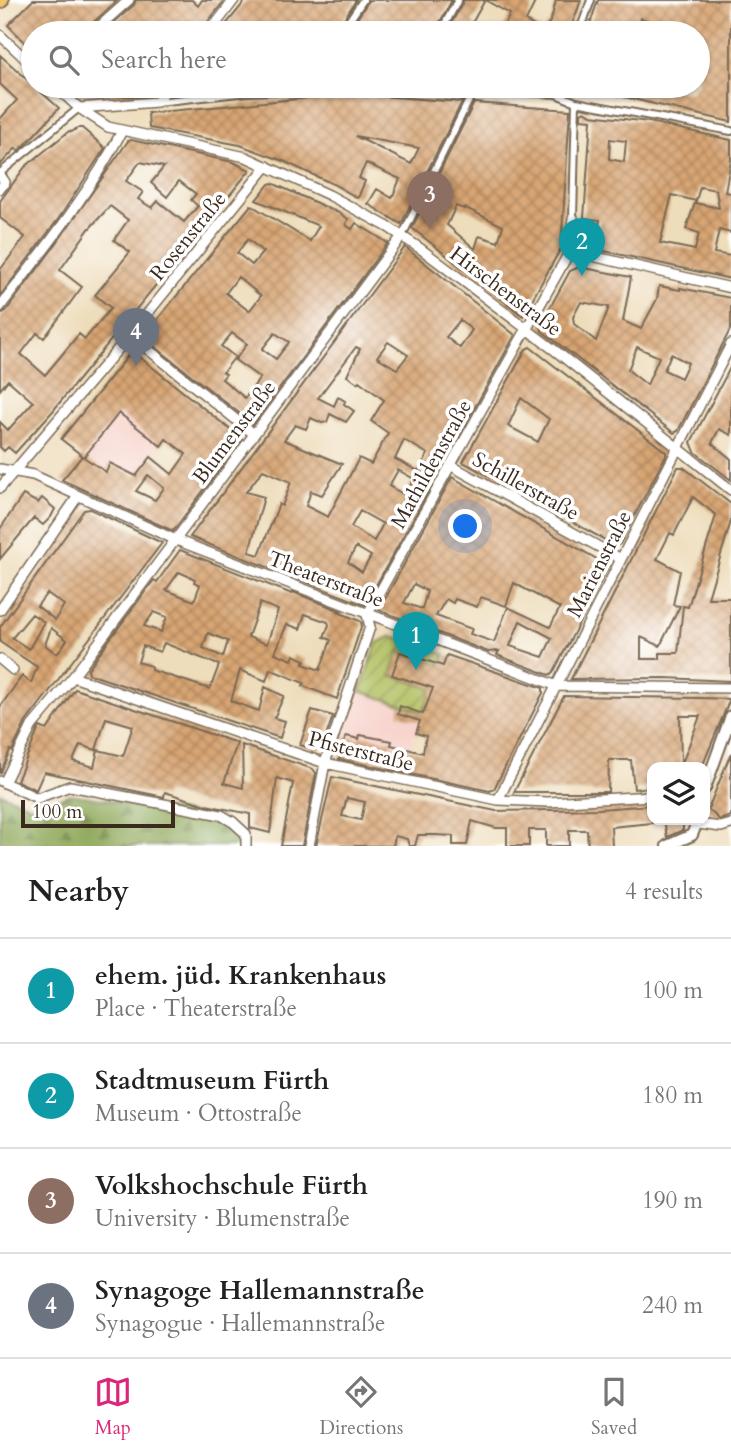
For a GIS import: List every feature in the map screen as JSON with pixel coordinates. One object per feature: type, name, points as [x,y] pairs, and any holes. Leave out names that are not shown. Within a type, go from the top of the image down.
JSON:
[{"type":"street","points":[[105,21],[129,0]]},
{"type":"street","points":[[218,21],[234,0]]},
{"type":"street","points":[[349,21],[363,0]]},
{"type":"street","points":[[447,21],[458,0]]},
{"type":"street","points":[[584,21],[592,0]]},
{"type":"street","points":[[0,35],[21,55]]},
{"type":"street","name":"Hirschenstraße","points":[[68,98],[100,124],[246,157],[329,195],[402,236],[527,329],[731,490]]},
{"type":"street","points":[[157,102],[160,98]]},
{"type":"street","points":[[0,189],[5,182],[0,174],[79,108],[197,98]]},
{"type":"street","name":"Blumenstraße","points":[[2,782],[33,726],[73,677],[402,236],[470,98]]},
{"type":"street","points":[[566,98],[731,131]]},
{"type":"street","name":"Mathildenstraße","points":[[309,846],[325,764],[370,627],[367,615],[570,251],[576,102]]},
{"type":"street","points":[[0,307],[110,154],[122,131]]},
{"type":"street","name":"Rosenstraße","points":[[0,488],[130,335],[267,166]]},
{"type":"street","points":[[570,251],[731,288]]},
{"type":"street","points":[[130,335],[254,434]]},
{"type":"street","name":"Marienstraße","points":[[498,800],[731,344]]},
{"type":"street","name":"Schillerstraße","points":[[450,465],[621,559]]},
{"type":"street","name":"Theaterstraße","points":[[0,469],[33,475],[176,540],[557,686],[731,688]]},
{"type":"street","points":[[0,610],[78,496]]},
{"type":"street","points":[[0,659],[13,670]]},
{"type":"street","name":"Pfisterstraße","points":[[73,677],[325,764],[498,800],[548,803],[647,796]]},
{"type":"street","points":[[710,774],[731,716]]},
{"type":"street","points":[[2,782],[37,798],[69,786],[221,815],[246,834],[246,846]]},
{"type":"street","points":[[710,825],[721,827],[731,824]]},
{"type":"street","points":[[667,846],[692,835],[697,825]]},
{"type":"shaded area","points":[[97,395],[160,445],[136,476],[110,463],[106,471],[61,439]]},
{"type":"shaded area","points":[[360,691],[423,712],[401,774],[338,760]]},
{"type":"green space","points":[[392,636],[445,654],[441,665],[399,651],[391,675],[432,689],[423,712],[360,691],[377,643]]},
{"type":"green space","points":[[0,793],[36,808],[70,794],[220,818],[242,835],[242,846],[0,846]]},
{"type":"building","points":[[33,0],[118,0],[95,21],[21,21],[21,39],[8,25]]},
{"type":"building","points":[[136,0],[192,0],[198,6],[202,0],[225,0],[208,21],[116,21]]},
{"type":"building","points":[[246,0],[356,0],[343,21],[229,21]]},
{"type":"building","points":[[369,0],[452,0],[441,21],[356,21]]},
{"type":"building","points":[[464,0],[485,0],[473,21],[453,21]]},
{"type":"building","points":[[485,0],[536,0],[526,21],[507,21],[510,14]]},
{"type":"building","points":[[556,0],[581,0],[573,21],[550,21]]},
{"type":"building","points":[[598,0],[731,0],[731,122],[628,98],[710,98],[710,21],[650,21],[640,18],[639,21],[591,21]]},
{"type":"building","points":[[0,55],[21,74],[21,98],[48,98],[59,108],[25,145],[18,151],[16,148],[0,165],[0,119],[17,100],[0,84]]},
{"type":"building","points":[[308,98],[406,98],[462,102],[401,224],[368,204],[377,189],[392,198],[400,179],[366,163],[359,178],[365,181],[358,198],[281,160],[240,145],[149,128],[148,113]],"holes":[[[355,136],[419,148],[411,164]]]},
{"type":"building","points":[[474,103],[570,110],[561,248],[523,316],[412,228]],"holes":[[[456,206],[503,226],[498,242],[479,236],[475,249],[447,225]]]},
{"type":"building","points":[[585,111],[591,115],[649,122],[731,140],[731,160],[725,192],[731,193],[731,233],[719,230],[714,253],[731,256],[731,279],[595,249],[600,220],[584,218],[591,120],[581,119],[581,113]],"holes":[[[610,139],[626,141],[624,162],[609,159]],[[700,187],[716,190],[719,208],[695,203],[686,229],[699,233],[695,250],[660,243],[672,195],[696,201]]]},
{"type":"building","points":[[82,128],[105,148],[59,218],[0,296],[0,270],[25,237],[0,218],[0,201],[25,167],[69,131]]},
{"type":"building","points":[[128,141],[233,162],[250,170],[52,412],[15,453],[8,447],[4,451],[0,447],[0,422],[8,430],[33,402],[8,380],[0,390],[0,314],[6,311],[54,247]],"holes":[[[140,162],[164,167],[151,183],[167,197],[179,181],[196,194],[191,200],[198,206],[184,222],[158,201],[152,208],[138,199],[143,192],[126,181]],[[110,206],[128,220],[114,240],[130,252],[95,295],[111,308],[85,339],[79,334],[45,375],[21,354],[37,333],[44,338],[82,287],[60,270],[89,229]]]},
{"type":"building","points":[[269,184],[339,213],[348,219],[346,225],[352,229],[356,223],[388,243],[253,424],[143,337],[251,205],[310,241],[319,226],[256,200]],"holes":[[[248,239],[263,252],[252,265],[237,253]],[[238,277],[261,296],[249,311],[226,293]],[[232,333],[247,344],[235,360],[260,378],[245,398],[222,379],[226,374],[223,372],[235,357],[221,346]],[[275,333],[289,342],[276,359],[262,349]]]},
{"type":"building","points":[[405,247],[515,335],[365,605],[190,537]],"holes":[[[460,320],[472,330],[460,348],[446,337]],[[388,342],[408,355],[397,369],[377,357]],[[356,347],[360,349],[347,376],[358,383],[359,381],[384,400],[371,421],[388,433],[371,464],[359,458],[328,517],[306,506],[311,491],[322,495],[342,464],[284,440],[295,425],[306,429],[311,418],[322,423],[327,422],[330,414],[346,422],[354,411],[338,397],[334,406],[318,398]],[[404,440],[428,454],[418,471],[395,459]],[[263,470],[291,482],[282,506],[279,504],[259,555],[249,552],[264,497],[246,492]],[[398,470],[414,479],[405,495],[389,486]],[[360,511],[383,524],[374,541],[351,527]],[[356,547],[371,556],[362,572],[348,562]]]},
{"type":"building","points":[[579,267],[631,277],[623,321],[641,329],[657,299],[659,286],[731,298],[731,328],[678,431],[674,433],[542,331],[541,324],[570,271]],"holes":[[[581,302],[609,307],[596,341],[574,324],[573,317]],[[637,347],[659,357],[647,385],[628,370]],[[671,354],[688,363],[681,378],[664,370]]]},
{"type":"building","points":[[530,347],[666,452],[620,544],[616,546],[463,462],[526,349]],"holes":[[[521,398],[549,419],[538,442],[508,426]]]},
{"type":"building","points":[[132,351],[242,439],[173,531],[62,480],[82,456],[106,472],[110,463],[136,476],[151,457],[172,474],[186,454],[166,439],[161,446],[119,413],[84,457],[61,439]],"holes":[[[148,475],[164,488],[155,500],[136,491]]]},
{"type":"building","points":[[731,366],[731,435],[719,429],[712,443],[731,459],[731,480],[695,452],[691,442]]},
{"type":"building","points":[[678,467],[683,467],[731,504],[731,521],[708,598],[731,598],[731,681],[665,678],[571,679]],"holes":[[[693,497],[716,515],[688,607],[683,606],[678,653],[660,653],[660,659],[641,659],[641,637],[660,646],[680,606],[673,605],[680,571],[657,559],[670,533],[674,535]]]},
{"type":"building","points":[[452,477],[609,566],[553,673],[549,675],[497,655],[499,651],[488,652],[379,610]],"holes":[[[514,583],[560,608],[550,627],[508,607],[494,642],[470,634],[472,629],[436,616],[446,599],[453,603],[455,599],[477,607],[481,597],[506,606]],[[414,584],[427,591],[422,609],[404,603]],[[520,621],[552,638],[543,657],[510,646]]]},
{"type":"building","points":[[23,495],[38,503],[42,498],[55,509],[43,525],[34,518],[0,559],[0,529]]},
{"type":"building","points":[[90,509],[162,543],[26,722],[0,774],[0,707],[22,676],[31,683],[37,667],[0,642],[0,627],[84,510]],"holes":[[[47,593],[64,605],[55,620],[37,606]],[[32,614],[44,622],[29,649],[12,638]],[[51,628],[67,640],[57,654],[45,645]]]},
{"type":"building","points":[[180,550],[292,594],[293,592],[360,621],[362,624],[337,699],[270,669],[266,681],[240,670],[231,701],[259,711],[265,687],[284,696],[274,718],[285,721],[280,738],[89,674],[88,669],[110,639],[154,580],[157,582]],"holes":[[[179,572],[195,579],[194,582],[200,585],[194,601],[166,590]],[[260,603],[278,610],[267,644],[248,637]],[[154,612],[167,617],[161,632],[144,626]],[[305,614],[328,622],[324,637],[331,640],[320,670],[303,664],[305,660],[294,655],[292,660],[275,653],[287,624],[300,629]],[[208,633],[228,641],[223,657],[203,648]],[[164,643],[219,665],[210,689],[151,670],[151,666],[138,662],[143,646],[160,652]]]},
{"type":"building","points":[[400,652],[443,666],[447,655],[543,688],[543,693],[494,789],[490,791],[339,759],[346,736],[359,739],[360,735],[392,741],[391,745],[423,753],[426,736],[416,733],[420,721],[398,714],[400,706],[423,714],[433,688],[392,675]]},
{"type":"building","points":[[75,689],[237,743],[224,783],[243,788],[242,745],[313,769],[316,773],[302,846],[281,846],[293,783],[277,778],[270,833],[250,828],[250,814],[206,805],[165,792],[164,797],[44,772],[36,790],[17,781],[38,730],[40,727],[47,730]],"holes":[[[106,718],[133,726],[123,756],[98,750],[94,767],[73,761],[80,745],[96,750]]]},
{"type":"building","points":[[564,696],[730,699],[704,762],[683,762],[700,716],[680,716],[681,762],[647,762],[647,788],[634,789],[631,760],[609,760],[608,792],[514,792]]},
{"type":"building","points":[[312,710],[333,716],[322,748],[317,750],[300,745]]},
{"type":"building","points":[[731,753],[731,816],[720,820],[710,811],[710,804]]},
{"type":"building","points":[[332,777],[496,811],[647,805],[647,823],[611,827],[612,846],[588,846],[587,830],[569,830],[569,846],[546,846],[546,830],[529,830],[529,846],[507,846],[507,828],[496,828],[472,821],[467,845],[453,845],[453,836],[418,835],[415,846],[409,846],[407,839],[395,836],[393,846],[316,846]],"holes":[[[347,798],[365,802],[361,820],[342,816]]]},
{"type":"building","points":[[665,825],[683,825],[683,830],[667,837]]},
{"type":"place","name":"Volkshochschule Fürth","points":[[430,229]]},
{"type":"place","name":"Stadtmuseum Fürth","points":[[582,276]]},
{"type":"place","name":"Synagoge Hallemannstraße","points":[[136,366]]},
{"type":"place","name":"ehem. jüd. Krankenhaus","points":[[416,670]]}]
